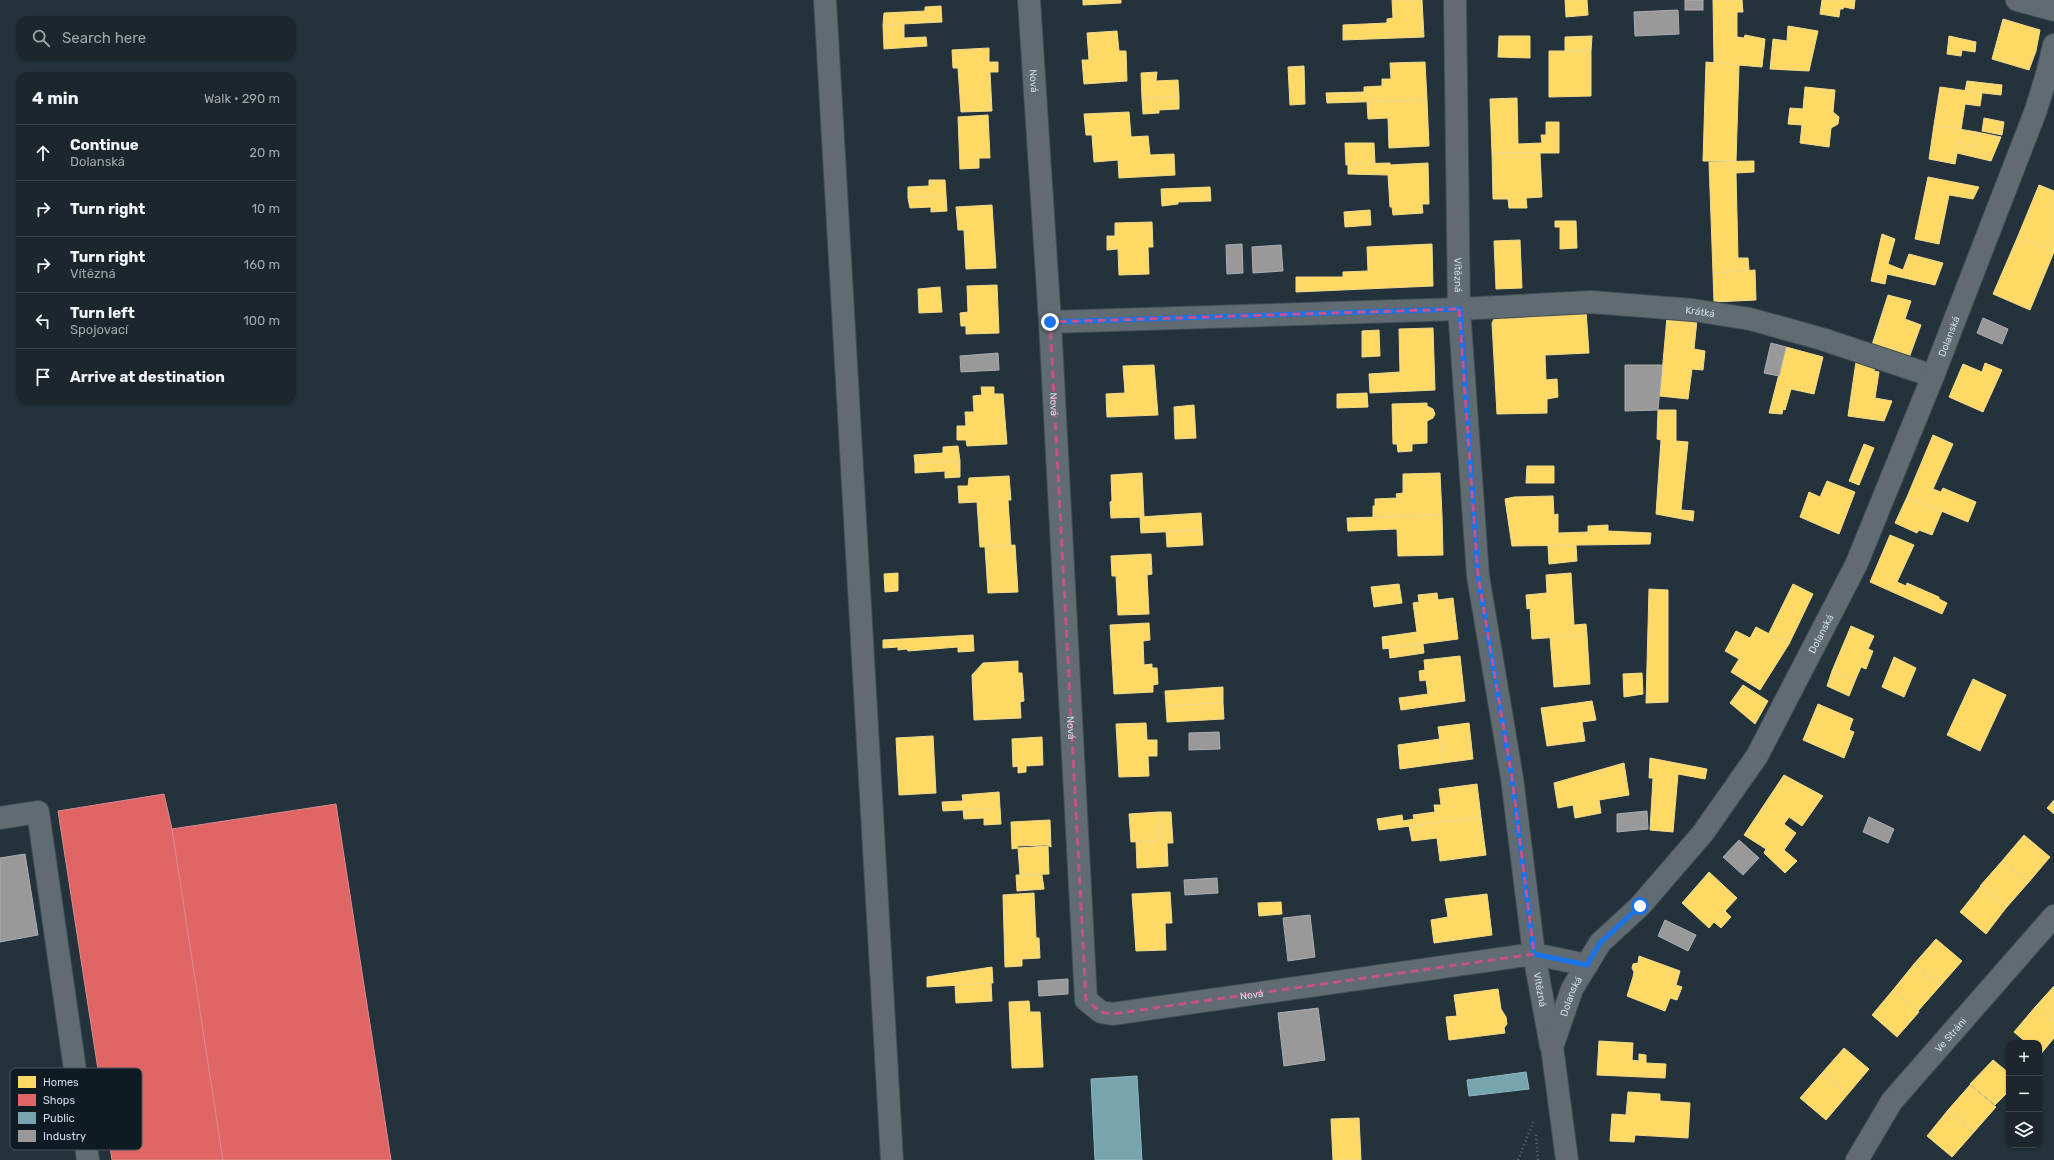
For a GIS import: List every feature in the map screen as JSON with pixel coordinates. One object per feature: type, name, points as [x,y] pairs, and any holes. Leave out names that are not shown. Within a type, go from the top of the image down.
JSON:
[{"type":"street","points":[[825,0],[892,1160]]},
{"type":"street","name":"Nová","points":[[1029,0],[1050,322],[1086,1000],[1100,1012],[1112,1014],[1534,954],[1587,965]]},
{"type":"street","name":"Vítězná","points":[[1455,0],[1460,309],[1478,576],[1512,778],[1534,954],[1552,1047]]},
{"type":"street","points":[[2017,0],[2054,10]]},
{"type":"street","name":"Dolanská","points":[[1566,1160],[1552,1047],[1572,989],[1600,943],[1640,906],[1703,833],[1757,756],[1856,565],[1933,376],[2051,72],[2054,45]]},
{"type":"street","name":"Krátká","points":[[1050,322],[1460,309],[1591,302],[1693,310],[1750,319],[1822,339],[1933,376]]},
{"type":"street","points":[[0,818],[38,812],[75,1068]]},
{"type":"street","name":"Ve Stráni","points":[[1857,1160],[1892,1100],[2054,916]]},
{"type":"street","points":[[87,1150],[88,1160]]},
{"type":"path","points":[[1534,1120],[1538,1160]]},
{"type":"highlighted area","points":[[1459,309],[1478,576],[1512,778],[1534,954],[1112,1014],[1101,1012],[1086,1000],[1050,322]]},
{"type":"building: Homes","points":[[1083,0],[1121,0],[1121,3],[1083,5]]},
{"type":"building: Homes","points":[[1392,0],[1422,0],[1424,37],[1343,40],[1343,25],[1387,23],[1387,19],[1393,18]]},
{"type":"building: Homes","points":[[1565,0],[1587,0],[1588,15],[1566,17]]},
{"type":"building: Homes","points":[[1713,0],[1742,0],[1743,12],[1737,12],[1737,37],[1744,38],[1745,35],[1765,39],[1762,67],[1714,63]]},
{"type":"building: Homes","points":[[1822,0],[1855,0],[1854,9],[1844,7],[1843,9],[1840,9],[1839,17],[1820,14]]},
{"type":"building: Homes","points":[[941,6],[942,22],[883,25],[884,13],[925,11],[925,7]]},
{"type":"building: Homes","points":[[2003,19],[2040,30],[2036,51],[2029,70],[1992,59]]},
{"type":"building: Homes","points":[[904,24],[904,38],[926,37],[927,46],[884,49],[883,25]]},
{"type":"building: Homes","points":[[1788,26],[1818,31],[1809,71],[1770,69],[1773,39],[1787,41]]},
{"type":"building: Homes","points":[[1117,31],[1119,51],[1126,51],[1127,81],[1084,84],[1082,60],[1089,60],[1087,33]]},
{"type":"building: Homes","points":[[1499,36],[1530,36],[1530,58],[1498,57]]},
{"type":"building: Homes","points":[[1592,36],[1591,51],[1565,51],[1565,37]]},
{"type":"building: Homes","points":[[1949,36],[1976,42],[1975,52],[1962,50],[1961,56],[1947,54]]},
{"type":"building: Homes","points":[[989,48],[989,62],[998,62],[998,72],[990,72],[992,111],[961,112],[958,68],[953,68],[952,50]]},
{"type":"building: Homes","points":[[1549,51],[1591,51],[1591,96],[1549,97]]},
{"type":"building: Homes","points":[[1425,62],[1427,100],[1327,103],[1326,93],[1364,92],[1364,87],[1382,86],[1382,79],[1391,79],[1390,63]]},
{"type":"building: Homes","points":[[1706,62],[1739,65],[1736,161],[1703,161]]},
{"type":"building: Homes","points":[[1304,66],[1305,104],[1290,105],[1288,67]]},
{"type":"building: Homes","points":[[1157,72],[1156,81],[1178,80],[1179,96],[1142,99],[1141,73]]},
{"type":"building: Homes","points":[[1967,81],[2002,85],[2001,95],[1965,91]]},
{"type":"building: Homes","points":[[1805,87],[1835,90],[1833,112],[1839,117],[1838,124],[1831,128],[1829,147],[1800,143],[1802,125],[1788,124],[1790,108],[1803,109]]},
{"type":"building: Homes","points":[[1940,87],[1982,93],[1980,106],[1965,104],[1961,130],[1934,125]]},
{"type":"building: Homes","points":[[1179,96],[1179,109],[1159,110],[1159,113],[1143,114],[1142,99]]},
{"type":"building: Homes","points":[[1517,98],[1518,144],[1542,143],[1541,135],[1546,135],[1546,122],[1559,122],[1559,153],[1492,153],[1490,99]]},
{"type":"building: Homes","points":[[1427,100],[1429,146],[1389,148],[1388,118],[1368,119],[1367,102]]},
{"type":"building: Homes","points":[[1129,112],[1131,137],[1148,136],[1150,155],[1174,154],[1175,175],[1119,178],[1118,160],[1094,162],[1092,135],[1086,135],[1084,114]]},
{"type":"building: Homes","points":[[988,115],[990,158],[979,158],[979,168],[960,169],[958,117]]},
{"type":"building: Homes","points":[[1984,118],[2004,122],[2002,135],[1982,131]]},
{"type":"building: Homes","points":[[1934,125],[1977,132],[1975,146],[1959,143],[1955,164],[1929,159]]},
{"type":"building: Homes","points":[[1977,132],[2001,137],[1991,161],[1957,153],[1959,143],[1975,146]]},
{"type":"building: Homes","points":[[1345,143],[1374,143],[1375,163],[1346,165]]},
{"type":"building: Homes","points":[[1492,153],[1540,153],[1542,197],[1526,198],[1527,208],[1509,208],[1508,199],[1493,199]]},
{"type":"building: Homes","points":[[1754,161],[1754,172],[1736,173],[1738,258],[1748,258],[1749,270],[1713,273],[1709,162]]},
{"type":"building: Homes","points":[[1390,163],[1390,165],[1428,163],[1429,204],[1422,204],[1423,213],[1393,215],[1392,207],[1390,207],[1388,175],[1348,174],[1348,164]]},
{"type":"building: Homes","points":[[1928,177],[1979,187],[1973,199],[1949,195],[1939,244],[1915,239]]},
{"type":"building: Homes","points":[[929,180],[945,180],[946,195],[908,198],[908,187],[929,186]]},
{"type":"building: Homes","points":[[2039,185],[2054,191],[2054,252],[2018,236]]},
{"type":"building: Homes","points":[[1210,187],[1211,201],[1178,202],[1178,204],[1162,206],[1161,189]]},
{"type":"building: Homes","points":[[946,195],[947,211],[931,212],[931,207],[910,208],[908,198]]},
{"type":"building: Homes","points":[[992,205],[996,268],[966,269],[964,230],[958,230],[956,207]]},
{"type":"building: Homes","points":[[1370,210],[1371,225],[1345,227],[1344,212]]},
{"type":"building: Homes","points":[[1555,221],[1576,221],[1577,248],[1560,249],[1560,227],[1555,227]]},
{"type":"building: Homes","points":[[1152,222],[1153,247],[1148,247],[1149,274],[1119,275],[1118,249],[1107,250],[1107,236],[1115,236],[1115,223]]},
{"type":"building: Homes","points":[[1882,234],[1895,239],[1888,264],[1903,270],[1909,254],[1943,263],[1935,285],[1887,274],[1885,284],[1871,281]]},
{"type":"building: Homes","points":[[2018,236],[2054,252],[2030,310],[1993,294]]},
{"type":"building: Homes","points":[[1520,240],[1522,288],[1496,289],[1494,241]]},
{"type":"building: Homes","points":[[1432,244],[1433,286],[1296,292],[1296,277],[1343,277],[1343,272],[1368,271],[1367,247]]},
{"type":"building: Homes","points":[[1755,270],[1756,300],[1714,302],[1713,273]]},
{"type":"building: Homes","points":[[997,285],[999,333],[966,334],[966,326],[961,326],[960,313],[968,312],[967,286]]},
{"type":"building: Homes","points":[[940,287],[942,312],[919,313],[918,289]]},
{"type":"building: Homes","points":[[1888,295],[1911,301],[1905,319],[1921,325],[1909,358],[1871,348]]},
{"type":"building: Homes","points":[[1586,310],[1589,353],[1545,355],[1546,380],[1557,379],[1558,397],[1547,399],[1547,413],[1497,414],[1492,323],[1495,317]]},
{"type":"building: Homes","points":[[1667,317],[1697,320],[1694,349],[1705,351],[1703,370],[1692,369],[1688,399],[1660,396]]},
{"type":"building: Homes","points":[[1433,328],[1435,390],[1370,393],[1369,374],[1400,372],[1399,329]]},
{"type":"building: Homes","points":[[1379,330],[1380,356],[1362,357],[1362,331]]},
{"type":"building: Homes","points":[[1786,347],[1823,357],[1814,394],[1791,389],[1785,410],[1783,409],[1782,414],[1769,413]]},
{"type":"building: Homes","points":[[1857,355],[1877,360],[1874,371],[1879,372],[1875,398],[1892,401],[1884,421],[1848,416]]},
{"type":"building: Homes","points":[[1985,363],[2002,370],[1983,412],[1949,397],[1963,364],[1982,372]]},
{"type":"building: Homes","points":[[1154,365],[1158,415],[1107,417],[1106,394],[1125,393],[1123,366]]},
{"type":"building: Homes","points":[[981,387],[994,387],[994,394],[1003,394],[1007,444],[967,446],[966,440],[957,440],[957,426],[966,426],[965,412],[974,412],[973,396],[982,395]]},
{"type":"building: Homes","points":[[1367,393],[1368,407],[1337,408],[1337,394]]},
{"type":"building: Homes","points":[[1427,403],[1427,406],[1433,409],[1435,414],[1433,418],[1427,421],[1427,443],[1412,444],[1412,451],[1398,452],[1397,444],[1393,444],[1392,404]]},
{"type":"building: Homes","points":[[1194,405],[1196,438],[1175,439],[1174,407]]},
{"type":"building: Homes","points":[[1658,410],[1676,410],[1676,441],[1688,442],[1681,510],[1694,511],[1693,521],[1656,514],[1661,440],[1657,439]]},
{"type":"building: Homes","points":[[1933,435],[1953,444],[1933,489],[1941,492],[1943,488],[1976,502],[1968,522],[1907,497]]},
{"type":"building: Homes","points":[[1864,444],[1874,448],[1859,485],[1849,481]]},
{"type":"building: Homes","points":[[958,446],[960,461],[915,464],[914,455],[943,453],[943,447]]},
{"type":"building: Homes","points":[[960,461],[960,477],[945,478],[945,471],[915,473],[915,464]]},
{"type":"building: Homes","points":[[1527,466],[1554,466],[1554,483],[1526,483]]},
{"type":"building: Homes","points":[[1142,473],[1144,517],[1111,518],[1111,475]]},
{"type":"building: Homes","points":[[1440,473],[1442,515],[1373,517],[1373,506],[1375,506],[1375,499],[1397,498],[1396,494],[1403,493],[1403,474]]},
{"type":"building: Homes","points":[[1009,476],[1011,500],[1008,500],[1011,546],[980,547],[977,502],[959,503],[958,486],[968,486],[969,478]]},
{"type":"building: Homes","points":[[1827,481],[1855,492],[1839,534],[1800,517],[1809,492],[1820,497]]},
{"type":"building: Homes","points":[[1553,496],[1554,515],[1558,514],[1558,533],[1588,532],[1588,526],[1608,525],[1608,531],[1651,533],[1650,544],[1512,546],[1505,499],[1514,497]]},
{"type":"building: Homes","points":[[1907,497],[1942,511],[1932,535],[1919,530],[1917,533],[1895,523]]},
{"type":"building: Homes","points":[[1201,513],[1202,530],[1141,533],[1140,517]]},
{"type":"building: Homes","points":[[1442,515],[1443,555],[1398,556],[1397,529],[1348,531],[1347,518]]},
{"type":"building: Homes","points":[[1202,530],[1203,545],[1167,547],[1166,531]]},
{"type":"building: Homes","points":[[1890,535],[1914,545],[1897,582],[1906,586],[1907,583],[1939,597],[1939,599],[1947,603],[1942,614],[1870,582]]},
{"type":"building: Homes","points":[[1015,545],[1018,592],[988,593],[985,547]]},
{"type":"building: Homes","points":[[1576,545],[1577,561],[1549,564],[1548,546]]},
{"type":"building: Homes","points":[[1151,554],[1152,574],[1147,575],[1149,614],[1118,615],[1116,576],[1112,576],[1111,556]]},
{"type":"building: Homes","points":[[898,573],[898,591],[885,592],[884,574]]},
{"type":"building: Homes","points":[[1571,573],[1574,625],[1586,624],[1587,635],[1532,639],[1530,608],[1527,609],[1526,595],[1547,593],[1546,575]]},
{"type":"building: Homes","points":[[1399,584],[1402,603],[1374,607],[1371,587]]},
{"type":"building: Homes","points":[[1793,584],[1813,594],[1789,644],[1769,633]]},
{"type":"building: Homes","points":[[1649,589],[1668,590],[1668,702],[1646,703]]},
{"type":"building: Homes","points":[[1437,593],[1438,600],[1453,598],[1458,639],[1383,649],[1382,637],[1417,632],[1413,603],[1419,602],[1418,595]]},
{"type":"building: Homes","points":[[1149,623],[1150,640],[1143,641],[1144,665],[1152,664],[1152,668],[1157,668],[1158,684],[1153,685],[1153,692],[1114,694],[1110,625]]},
{"type":"building: Homes","points":[[1851,626],[1874,636],[1868,649],[1873,651],[1866,669],[1861,667],[1855,681],[1832,671]]},
{"type":"building: Homes","points":[[1756,627],[1789,644],[1760,690],[1731,672],[1739,659],[1725,651],[1736,631],[1750,638]]},
{"type":"building: Homes","points":[[973,635],[974,651],[958,652],[958,647],[908,651],[907,649],[898,650],[898,647],[883,648],[883,640]]},
{"type":"building: Homes","points":[[1587,635],[1590,684],[1554,687],[1550,637]]},
{"type":"building: Homes","points":[[1423,644],[1424,653],[1390,658],[1389,648]]},
{"type":"building: Homes","points":[[1460,656],[1465,701],[1401,710],[1399,698],[1428,694],[1426,680],[1420,681],[1419,671],[1425,670],[1424,660]]},
{"type":"building: Homes","points":[[1894,657],[1916,668],[1904,697],[1882,687]]},
{"type":"building: Homes","points":[[1018,661],[1018,673],[1022,673],[1024,701],[1020,702],[1021,718],[974,720],[972,675],[983,663]]},
{"type":"building: Homes","points":[[1832,671],[1855,681],[1849,696],[1827,686]]},
{"type":"building: Homes","points":[[1642,673],[1643,694],[1624,697],[1623,674]]},
{"type":"building: Homes","points":[[1973,679],[2006,695],[1980,751],[1947,735]]},
{"type":"building: Homes","points":[[1743,685],[1768,701],[1755,724],[1730,703]]},
{"type":"building: Homes","points":[[1223,687],[1223,703],[1166,706],[1165,691]]},
{"type":"building: Homes","points":[[1592,701],[1596,720],[1582,722],[1585,741],[1547,746],[1541,708]]},
{"type":"building: Homes","points":[[1223,703],[1224,719],[1167,722],[1166,706]]},
{"type":"building: Homes","points":[[1818,704],[1853,719],[1849,730],[1854,732],[1844,758],[1803,740]]},
{"type":"building: Homes","points":[[1146,723],[1147,740],[1157,740],[1157,756],[1148,756],[1149,776],[1119,777],[1116,724]]},
{"type":"building: Homes","points":[[1469,723],[1473,759],[1443,763],[1438,727]]},
{"type":"building: Homes","points":[[933,736],[936,793],[899,795],[896,738]]},
{"type":"building: Homes","points":[[1042,737],[1043,765],[1026,766],[1026,772],[1018,773],[1018,766],[1013,767],[1012,739]]},
{"type":"building: Homes","points":[[1440,739],[1443,763],[1400,769],[1398,745]]},
{"type":"building: Homes","points":[[1650,758],[1707,769],[1705,779],[1678,774],[1673,832],[1650,830],[1653,778],[1649,778]]},
{"type":"building: Homes","points":[[1624,763],[1629,795],[1599,800],[1601,813],[1575,818],[1573,805],[1558,808],[1554,783]]},
{"type":"building: Homes","points":[[1784,775],[1823,796],[1802,826],[1789,817],[1784,824],[1796,833],[1784,850],[1797,861],[1785,873],[1764,853],[1766,849],[1744,835]]},
{"type":"building: Homes","points":[[1477,784],[1481,817],[1379,830],[1377,819],[1402,815],[1403,821],[1414,819],[1413,815],[1435,812],[1434,805],[1441,805],[1439,789]]},
{"type":"building: Homes","points":[[999,792],[1000,808],[943,811],[942,802],[963,801],[962,795]]},
{"type":"building: Homes","points":[[2054,800],[2054,814],[2047,808]]},
{"type":"building: Homes","points":[[1000,808],[1001,824],[984,825],[984,818],[964,819],[963,810]]},
{"type":"building: Homes","points":[[1159,812],[1161,840],[1131,842],[1129,814]]},
{"type":"building: Homes","points":[[1159,812],[1171,812],[1173,843],[1167,843],[1168,866],[1137,868],[1136,841],[1161,840]]},
{"type":"building: Homes","points":[[1481,817],[1486,855],[1440,861],[1437,838],[1412,841],[1409,826]]},
{"type":"building: Homes","points":[[1050,820],[1051,847],[1047,845],[1017,846],[1018,848],[1012,849],[1011,822]]},
{"type":"building: Homes","points":[[2024,835],[2050,857],[2028,883],[2002,861]]},
{"type":"building: Homes","points":[[1048,846],[1049,874],[1020,875],[1018,848]]},
{"type":"building: Homes","points":[[2002,861],[2028,883],[2006,908],[1980,886]]},
{"type":"building: Homes","points":[[1709,872],[1737,898],[1725,911],[1731,917],[1721,928],[1714,922],[1709,928],[1682,903]]},
{"type":"building: Homes","points":[[1016,875],[1042,875],[1044,889],[1017,891]]},
{"type":"building: Homes","points":[[1981,886],[2006,908],[1986,934],[1960,912]]},
{"type":"building: Homes","points":[[1170,892],[1172,923],[1165,923],[1166,950],[1136,951],[1132,894]]},
{"type":"building: Homes","points":[[1034,893],[1036,938],[1039,938],[1040,958],[1022,959],[1022,966],[1005,967],[1003,895]]},
{"type":"building: Homes","points":[[1487,894],[1492,935],[1434,943],[1431,920],[1448,917],[1445,899]]},
{"type":"building: Homes","points":[[1281,902],[1282,914],[1259,916],[1258,903]]},
{"type":"building: Homes","points":[[1936,939],[1962,961],[1940,986],[1914,964]]},
{"type":"building: Homes","points":[[1639,956],[1680,971],[1676,985],[1682,987],[1677,1000],[1670,998],[1665,1011],[1627,996],[1634,972],[1632,968],[1633,964],[1638,963]]},
{"type":"building: Homes","points":[[1914,964],[1940,986],[1918,1011],[1893,990]]},
{"type":"building: Homes","points":[[992,967],[993,983],[927,987],[927,977]]},
{"type":"building: Homes","points":[[991,983],[992,1001],[956,1003],[955,985]]},
{"type":"building: Homes","points":[[2054,986],[2054,1022],[2036,1006]]},
{"type":"building: Homes","points":[[1498,989],[1501,1009],[1506,1017],[1507,1024],[1504,1028],[1505,1033],[1449,1040],[1446,1017],[1457,1016],[1454,995]]},
{"type":"building: Homes","points":[[1893,990],[1919,1012],[1897,1037],[1872,1015]]},
{"type":"building: Homes","points":[[1029,1001],[1030,1012],[1040,1012],[1043,1067],[1012,1068],[1009,1002]]},
{"type":"building: Homes","points":[[2036,1006],[2054,1022],[2054,1038],[2042,1053],[2042,1040],[2023,1040],[2014,1032]]},
{"type":"building: Homes","points":[[1599,1041],[1633,1043],[1632,1060],[1639,1061],[1639,1054],[1646,1055],[1646,1063],[1666,1064],[1665,1078],[1597,1075]]},
{"type":"building: Homes","points":[[1844,1048],[1869,1069],[1848,1094],[1822,1073]]},
{"type":"building: Homes","points":[[1993,1060],[2006,1071],[2006,1094],[1995,1105],[1970,1084]]},
{"type":"building: Homes","points":[[1822,1073],[1848,1094],[1826,1120],[1800,1098]]},
{"type":"building: Homes","points":[[1970,1085],[1996,1107],[1974,1132],[1948,1110]]},
{"type":"building: Homes","points":[[1628,1092],[1660,1094],[1660,1101],[1690,1103],[1688,1138],[1635,1135],[1634,1142],[1610,1141],[1612,1114],[1626,1115]]},
{"type":"building: Homes","points":[[1948,1110],[1974,1132],[1952,1157],[1927,1136]]},
{"type":"building: Homes","points":[[1359,1118],[1361,1160],[1333,1160],[1331,1119]]},
{"type":"building: Shops","points":[[164,794],[172,829],[223,1160],[112,1160],[110,1150],[142,1150],[142,1068],[98,1068],[58,811]]},
{"type":"building: Shops","points":[[336,804],[391,1160],[223,1160],[172,829]]},
{"type":"building: Public","points":[[1526,1072],[1529,1089],[1469,1096],[1467,1080]]},
{"type":"building: Public","points":[[1137,1076],[1142,1160],[1095,1160],[1091,1079]]},
{"type":"building: Industry","points":[[1685,0],[1703,0],[1703,10],[1685,10]]},
{"type":"building: Industry","points":[[1678,10],[1679,34],[1635,36],[1634,12]]},
{"type":"building: Industry","points":[[1242,244],[1243,273],[1227,274],[1226,245]]},
{"type":"building: Industry","points":[[1281,245],[1283,271],[1253,273],[1252,247]]},
{"type":"building: Industry","points":[[1983,318],[2008,329],[2002,344],[1977,333]]},
{"type":"building: Industry","points":[[1771,343],[1786,347],[1779,376],[1764,373]]},
{"type":"building: Industry","points":[[998,353],[999,370],[961,372],[960,356]]},
{"type":"building: Industry","points":[[1625,365],[1662,365],[1658,410],[1625,411]]},
{"type":"building: Industry","points":[[1219,732],[1220,749],[1189,750],[1189,733]]},
{"type":"building: Industry","points":[[1647,811],[1648,829],[1617,832],[1617,814]]},
{"type":"building: Industry","points":[[1869,817],[1894,829],[1888,843],[1863,832]]},
{"type":"building: Industry","points":[[1739,840],[1759,858],[1743,875],[1723,857]]},
{"type":"building: Industry","points":[[25,854],[38,935],[0,942],[0,858]]},
{"type":"building: Industry","points":[[1217,878],[1218,893],[1185,895],[1184,880]]},
{"type":"building: Industry","points":[[1310,915],[1315,957],[1288,961],[1283,918]]},
{"type":"building: Industry","points":[[1665,920],[1696,935],[1688,951],[1658,936]]},
{"type":"building: Industry","points":[[1068,979],[1068,994],[1039,996],[1038,981]]},
{"type":"building: Industry","points":[[1318,1008],[1325,1060],[1284,1066],[1278,1013]]},
{"type":"route","points":[[1050,322],[1460,309],[1478,576],[1512,778],[1534,954],[1587,965],[1600,943],[1640,906]]}]
